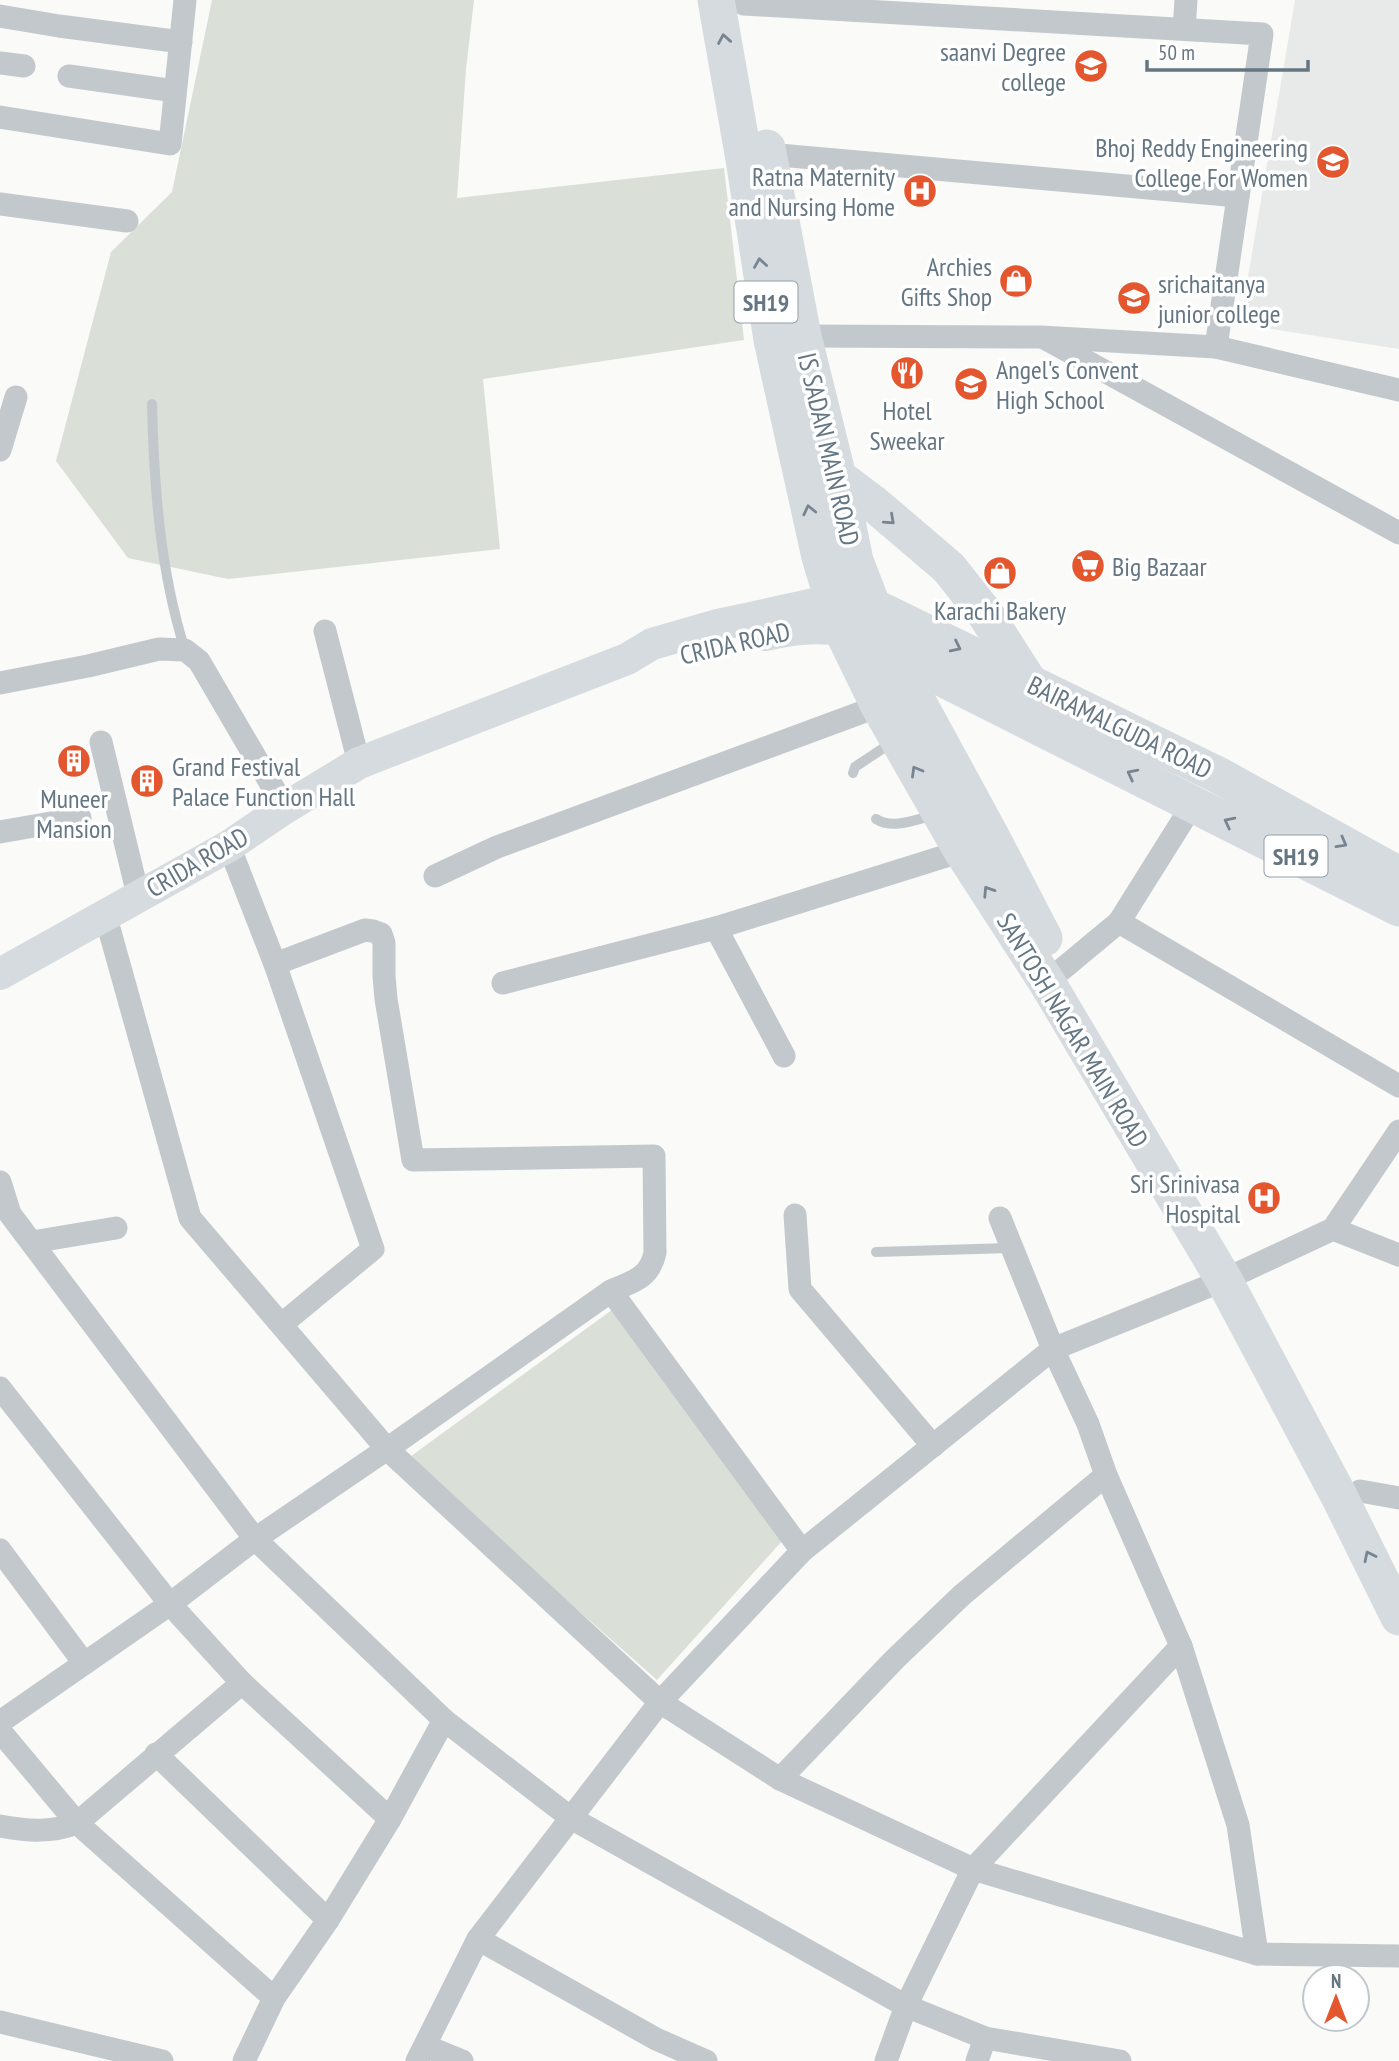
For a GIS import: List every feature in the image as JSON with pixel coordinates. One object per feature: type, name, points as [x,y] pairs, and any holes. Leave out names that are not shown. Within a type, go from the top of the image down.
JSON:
[{"type":"main road","name":"IS SADAN MAIN ROAD","points":[[734,1],[768,154],[803,336],[838,477],[837,615]]},
{"type":"main road","name":"IS SADAN MAIN ROAD","points":[[734,1],[744,159],[772,340],[837,559],[873,606],[888,647]]},
{"type":"main road","points":[[838,477],[949,568],[986,615],[1030,682]]},
{"type":"main road","name":"BAIRAMALGUDA ROAD","points":[[837,615],[873,606],[1251,792],[1399,875]]},
{"type":"main road","name":"BAIRAMALGUDA ROAD","points":[[837,615],[935,674],[1399,908]]},
{"type":"main road","name":"CRIDA ROAD","points":[[0,974],[229,846],[359,763],[627,659],[657,661],[796,629],[819,627],[837,615]]},
{"type":"main road","name":"SANTOSH NAGAR MAIN ROAD","points":[[837,615],[879,706],[962,851],[1231,1276],[1399,1559]]},
{"type":"main road","name":"SANTOSH NAGAR MAIN ROAD","points":[[888,647],[1060,971],[1093,1022],[1231,1276],[1399,1617]]},
{"type":"street","points":[[0,117],[170,144],[185,0]]},
{"type":"street","points":[[1184,29],[1186,0]]},
{"type":"street","points":[[734,1],[1262,34],[1216,347]]},
{"type":"street","points":[[0,16],[181,43]]},
{"type":"street","points":[[0,64],[24,66]]},
{"type":"street","points":[[69,76],[176,91]]},
{"type":"street","points":[[768,154],[1238,196]]},
{"type":"street","points":[[0,204],[127,221]]},
{"type":"street","points":[[803,336],[1041,337],[1216,347],[1399,390]]},
{"type":"street","points":[[1041,337],[1399,533]]},
{"type":"street","points":[[0,450],[16,397]]},
{"type":"street","points":[[325,631],[359,763]]},
{"type":"street","points":[[0,682],[88,666],[159,649],[185,650],[199,662],[285,808]]},
{"type":"street","points":[[435,876],[497,847],[879,706]]},
{"type":"street","points":[[101,742],[138,895]]},
{"type":"street","points":[[1060,971],[1119,922],[1193,804]]},
{"type":"street","points":[[0,832],[80,818]]},
{"type":"street","points":[[229,846],[275,964],[373,1249],[282,1324]]},
{"type":"street","points":[[503,983],[716,928],[962,851]]},
{"type":"street","points":[[105,914],[190,1218],[387,1449],[660,1702],[780,1779],[973,1869],[1257,1954],[1399,1956]]},
{"type":"street","points":[[1119,922],[1399,1086]]},
{"type":"street","points":[[716,928],[784,1056]]},
{"type":"street","points":[[0,1723],[170,1604],[255,1539],[611,1291],[640,1277],[652,1266],[655,1253],[654,1156],[413,1160],[386,999],[384,943],[381,934],[365,930],[275,964]]},
{"type":"street","points":[[462,2061],[421,2053],[478,1939],[660,1702],[802,1551],[1053,1349],[1231,1276],[1333,1229],[1399,1131]]},
{"type":"street","points":[[0,1182],[5,1216],[32,1242],[255,1539],[444,1720],[571,1818],[906,2006],[985,2038],[1120,2061]]},
{"type":"street","points":[[795,1215],[800,1289],[933,1446]]},
{"type":"street","points":[[1000,1218],[1010,1248],[1088,1424],[1106,1475],[1181,1646],[1238,1825],[1257,1954]]},
{"type":"street","points":[[32,1242],[116,1228]]},
{"type":"street","points":[[1333,1229],[1399,1255]]},
{"type":"street","points":[[611,1291],[802,1551]]},
{"type":"street","points":[[0,1388],[170,1604],[242,1683],[390,1819]]},
{"type":"street","points":[[780,1779],[895,1659],[962,1595],[1106,1475]]},
{"type":"street","points":[[1360,1491],[1399,1498]]},
{"type":"street","points":[[0,1550],[84,1663]]},
{"type":"street","points":[[886,2061],[906,2006],[973,1869],[1181,1646]]},
{"type":"street","points":[[0,1826],[44,1832],[77,1823],[242,1683]]},
{"type":"street","points":[[244,2061],[274,1998],[328,1920],[390,1819],[444,1720]]},
{"type":"street","points":[[0,1731],[77,1823],[274,1998]]},
{"type":"street","points":[[156,1754],[328,1920]]},
{"type":"street","points":[[478,1939],[656,2039],[706,2061]]},
{"type":"street","points":[[0,2022],[162,2061]]},
{"type":"street","points":[[977,2061],[985,2038]]},
{"type":"lane","points":[[152,404],[153,448],[166,573],[185,650]]},
{"type":"lane","points":[[853,773],[855,767],[898,738]]},
{"type":"lane","points":[[876,819],[891,825],[941,814]]},
{"type":"lane","points":[[876,1252],[1010,1248]]},
{"type":"shaded area","points":[[212,0],[474,0],[457,198],[724,168],[744,340],[483,379],[500,549],[228,579],[128,558],[56,461],[111,252],[172,192]]},
{"type":"shaded area","name":"Bhoj Reddy Engineering College For Women","points":[[1295,0],[1399,0],[1399,349],[1240,324]]},
{"type":"shaded area","points":[[616,1307],[783,1540],[657,1680],[407,1459]]},
{"type":"place","name":"saanvi Degree college","points":[[1091,66]]},
{"type":"place","name":"Bhoj Reddy Engineering College For Women","points":[[1333,162]]},
{"type":"place","name":"Ratna Maternity and Nursing Home","points":[[920,191]]},
{"type":"place","name":"Archies Gifts Shop","points":[[1016,281]]},
{"type":"place","name":"srichaitanya junior college","points":[[1134,298]]},
{"type":"place","name":"Hotel Sweekar","points":[[907,373]]},
{"type":"place","name":"Angel's Convent High School","points":[[971,384]]},
{"type":"place","name":"Big Bazaar","points":[[1088,566]]},
{"type":"place","name":"Karachi Bakery","points":[[1000,573]]},
{"type":"place","name":"Muneer Mansion","points":[[74,761]]},
{"type":"place","name":"Grand Festival Palace Function Hall","points":[[147,781]]},
{"type":"place","name":"Sri Srinivasa Hospital","points":[[1264,1198]]}]
